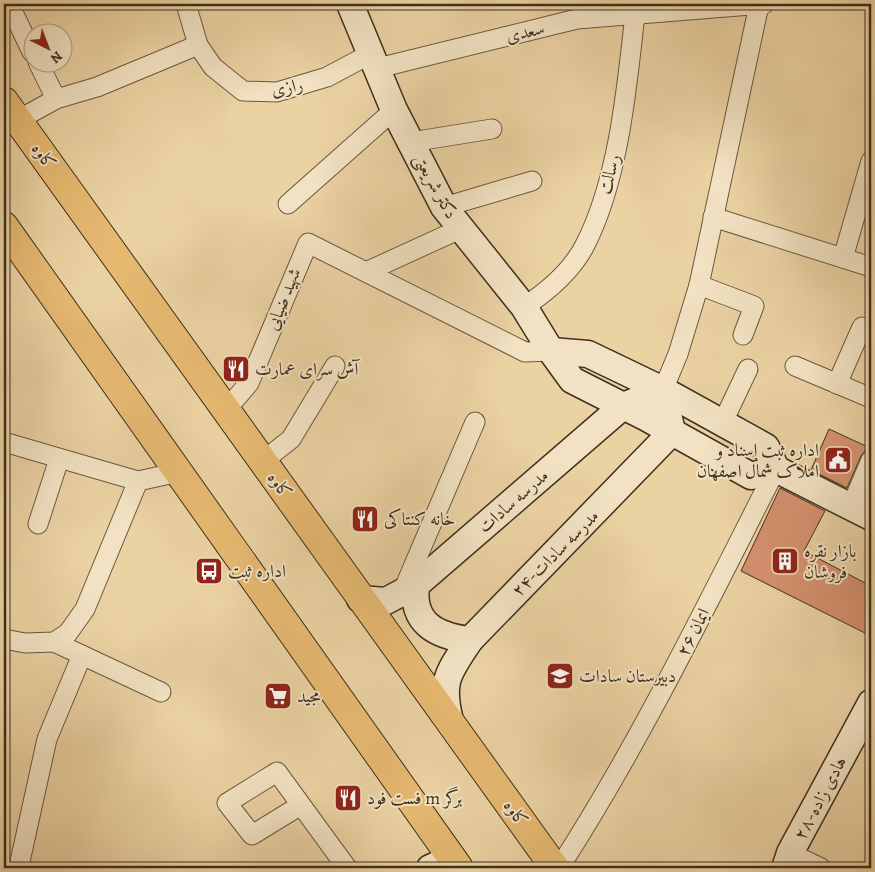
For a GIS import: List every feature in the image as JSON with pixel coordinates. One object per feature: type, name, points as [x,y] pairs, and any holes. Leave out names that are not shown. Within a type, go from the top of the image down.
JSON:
[{"type":"main road","name":"کاوه","points":[[11,110],[360,599],[557,868]]},
{"type":"main road","points":[[4,226],[179,472],[447,865]]},
{"type":"street","points":[[9,4],[22,31]]},
{"type":"street","name":"رازی","points":[[186,4],[198,45],[214,67],[243,91],[276,92],[375,61]]},
{"type":"street","name":"دکتر شریعتی","points":[[350,4],[394,110],[444,207],[524,307],[551,351],[572,380],[751,476],[776,469]]},
{"type":"street","points":[[672,432],[663,390],[678,354],[699,285],[761,4]]},
{"type":"street","name":"سعدی","points":[[375,61],[577,19],[761,4]]},
{"type":"street","name":"رسالت","points":[[524,307],[566,272],[585,245],[606,190],[625,107],[635,14]]},
{"type":"street","points":[[11,110],[97,87],[198,45]]},
{"type":"street","points":[[43,72],[56,99]]},
{"type":"street","points":[[288,204],[394,110]]},
{"type":"street","points":[[411,142],[492,130]]},
{"type":"street","points":[[843,258],[871,161]]},
{"type":"street","points":[[444,207],[532,181]]},
{"type":"street","points":[[714,217],[871,267]]},
{"type":"street","points":[[366,272],[460,229]]},
{"type":"street","name":"شهید ضیایی","points":[[226,410],[249,383],[308,243],[525,352],[551,351]]},
{"type":"street","points":[[699,285],[754,306],[743,336]]},
{"type":"street","points":[[838,384],[862,327],[871,331]]},
{"type":"street","points":[[551,351],[588,354],[663,390],[766,447],[776,469],[861,512],[871,460]]},
{"type":"street","points":[[263,461],[291,439],[335,366]]},
{"type":"street","points":[[795,366],[871,398]]},
{"type":"street","points":[[722,424],[748,369]]},
{"type":"street","name":"مدرسه سادات","points":[[360,599],[386,601],[409,589],[623,406],[663,390]]},
{"type":"street","points":[[470,640],[448,638],[436,632],[421,616],[409,589],[475,422]]},
{"type":"street","name":"۲۴-مدرسه سادات","points":[[450,721],[445,699],[445,681],[470,640],[672,432]]},
{"type":"street","points":[[4,442],[138,480],[179,472]]},
{"type":"street","points":[[38,524],[60,459]]},
{"type":"street","name":"۲۶ ایمان","points":[[557,868],[666,684],[776,469]]},
{"type":"street","points":[[54,642],[68,633],[86,609],[138,480]]},
{"type":"street","points":[[4,639],[25,643],[54,642],[161,692]]},
{"type":"street","points":[[24,868],[19,866],[47,739],[82,655]]},
{"type":"street","name":"۲۸-هادی زاده","points":[[788,861],[871,703]]},
{"type":"street","points":[[301,805],[252,834],[227,803],[277,772],[347,868]]},
{"type":"street","points":[[788,861],[821,868]]},
{"type":"building","name":"اداره ثبت اسناد و املاک شمال اصفهان","points":[[829,429],[868,447],[861,456],[847,488],[811,470]]},
{"type":"building","name":"بازار نقره فروشان","points":[[780,488],[825,511],[804,551],[871,586],[871,636],[741,571]]},
{"type":"place","name":"آش سرای عمارت","points":[[236,369]]},
{"type":"place","name":"اداره ثبت اسناد و املاک شمال اصفهان","points":[[838,460]]},
{"type":"place","name":"خانه کنتاکی","points":[[365,519]]},
{"type":"place","name":"بازار نقره فروشان","points":[[785,561]]},
{"type":"place","name":"اداره ثبت","points":[[209,571]]},
{"type":"place","name":"دبیرستان سادات","points":[[560,676]]},
{"type":"place","name":"مجید","points":[[278,696]]},
{"type":"place","name":"فست فود m برگر","points":[[348,798]]}]
